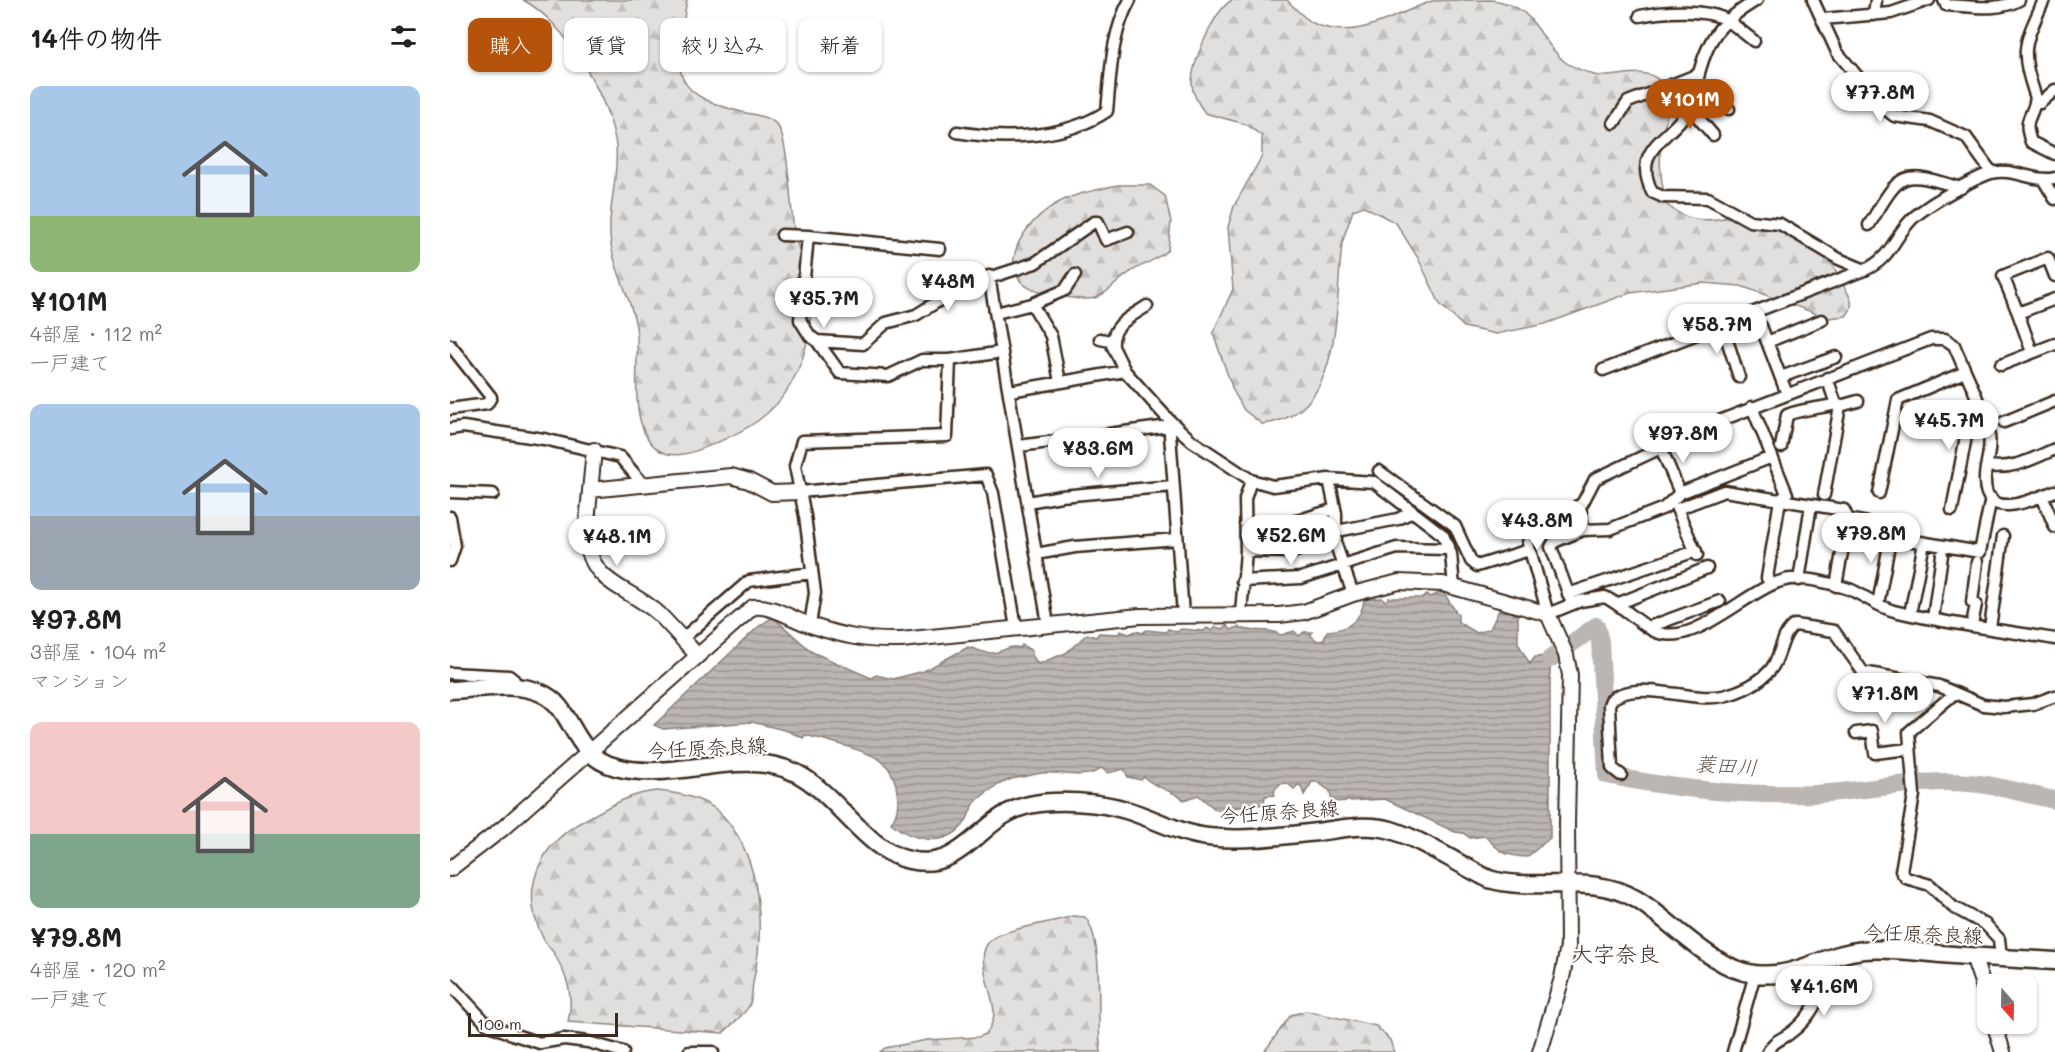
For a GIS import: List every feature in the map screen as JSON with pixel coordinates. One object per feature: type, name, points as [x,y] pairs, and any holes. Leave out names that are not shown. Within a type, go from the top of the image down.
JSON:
[{"type":"main road","points":[[450,690],[514,687],[544,694],[558,707],[587,754]]},
{"type":"main road","name":"今任原奈良線","points":[[587,754],[612,767],[645,774],[743,763],[774,764],[800,775],[890,854],[911,861],[944,860],[962,851],[993,821],[1028,805],[1086,803],[1124,809],[1205,837],[1289,835],[1369,826],[1390,830],[1497,882],[1505,884],[1568,883],[1615,889],[1637,899],[1668,925],[1719,960],[1755,974],[1771,975],[1803,970],[1862,950],[2055,961]]},
{"type":"street","points":[[957,132],[984,136],[1039,134],[1091,122],[1107,111],[1114,42],[1120,18],[1130,0]]},
{"type":"street","points":[[1757,0],[1727,20],[1706,47],[1691,102],[1680,123],[1651,148],[1645,168],[1647,180],[1652,192],[1663,197],[1708,198],[1750,221],[1780,224],[1839,259],[1865,270]]},
{"type":"street","points":[[1813,0],[1836,52],[1883,107],[1894,116],[1905,120],[1930,121],[1966,137],[1992,173]]},
{"type":"street","points":[[1875,15],[1876,0]]},
{"type":"street","points":[[1823,19],[1891,13],[1929,0]]},
{"type":"street","points":[[1944,0],[1946,5],[1977,7],[2008,6],[2019,0]]},
{"type":"street","points":[[2044,0],[2029,35],[2024,62],[2036,102],[2027,118],[2031,142],[2055,154]]},
{"type":"street","points":[[1640,16],[1681,12],[1727,20],[1754,42]]},
{"type":"street","points":[[1614,123],[1628,102],[1699,74]]},
{"type":"street","points":[[2036,102],[2040,103],[2055,90]]},
{"type":"street","points":[[1691,102],[1729,109]]},
{"type":"street","points":[[1691,102],[1713,135]]},
{"type":"street","points":[[1603,370],[1881,262],[1912,220],[1935,202],[1992,173],[2009,172],[2049,179],[2055,199]]},
{"type":"street","points":[[1869,225],[1893,185],[1903,178],[1922,177],[1961,188]]},
{"type":"street","points":[[817,341],[863,344],[886,323],[916,315],[961,287],[989,276],[1035,263],[1094,222],[1098,222],[1106,240],[1128,232]]},
{"type":"street","points":[[782,235],[940,249]]},
{"type":"street","points":[[808,236],[800,320],[840,373],[888,376],[922,360],[950,360],[1002,352]]},
{"type":"street","points":[[2032,352],[2003,276],[2048,258],[2055,276]]},
{"type":"street","points":[[989,276],[1048,624]]},
{"type":"street","points":[[996,313],[1032,304],[1065,290],[1075,276]]},
{"type":"street","points":[[2018,313],[2055,299]]},
{"type":"street","points":[[1032,304],[1051,336],[1060,382]]},
{"type":"street","points":[[1113,345],[1112,335],[1116,328],[1147,306]]},
{"type":"street","points":[[1767,342],[1822,320]]},
{"type":"street","points":[[1722,324],[1739,377]]},
{"type":"street","points":[[1761,326],[1787,394]]},
{"type":"street","points":[[1100,339],[1110,341],[1125,371],[1169,423],[1251,480],[1273,486],[1329,479],[1374,482],[1443,536],[1449,549],[1454,587]]},
{"type":"street","points":[[1540,1052],[1562,978],[1568,946],[1570,675],[1566,655],[1548,614],[1529,550],[1528,543],[1534,529],[1541,523],[1580,506],[1587,498],[1595,479],[1752,407],[1931,339],[1945,339],[1954,345],[1985,420],[1989,439],[1988,466],[1984,482],[1991,498],[2001,506],[2011,507],[2055,490]]},
{"type":"street","points":[[2001,365],[2055,344]]},
{"type":"street","points":[[450,345],[491,397],[487,404],[450,409]]},
{"type":"street","points":[[1781,377],[1836,357]]},
{"type":"street","points":[[810,625],[814,601],[812,573],[795,466],[802,441],[947,436],[950,360]]},
{"type":"street","points":[[1010,391],[1125,371]]},
{"type":"street","points":[[1879,493],[1898,400],[1965,372]]},
{"type":"street","points":[[1824,495],[1838,405],[1827,378]]},
{"type":"street","points":[[1781,447],[1787,415],[1804,408],[1821,409],[1858,401]]},
{"type":"street","points":[[2004,422],[2055,401]]},
{"type":"street","points":[[1752,407],[1787,494],[1780,500],[1767,578],[1771,585]]},
{"type":"street","points":[[1952,510],[1967,431],[1973,425],[1985,420]]},
{"type":"street","points":[[1019,446],[1169,423]]},
{"type":"street","points":[[1169,423],[1183,615]]},
{"type":"street","points":[[450,429],[463,426],[544,439],[620,457],[644,485]]},
{"type":"street","points":[[1660,448],[1680,493]]},
{"type":"street","points":[[1988,466],[2004,468],[2017,465],[2055,449]]},
{"type":"street","points":[[594,450],[586,544],[594,566],[611,583],[658,613],[697,655]]},
{"type":"street","points":[[1570,599],[1551,547],[1554,542],[1583,530],[1610,529],[1664,508],[1680,493],[1772,457]]},
{"type":"street","points":[[1379,471],[1455,526],[1471,561],[1477,566],[1529,550]]},
{"type":"street","points":[[590,490],[731,476],[749,481],[772,493],[800,492],[986,474],[993,493],[1016,628]]},
{"type":"street","points":[[1329,479],[1335,509],[1336,545],[1353,594]]},
{"type":"street","points":[[1241,614],[1246,551],[1245,499],[1251,480]]},
{"type":"street","points":[[1028,502],[1061,496],[1173,486]]},
{"type":"street","points":[[1548,614],[1570,599],[1696,553],[1677,509],[1724,491],[1844,510],[1848,519],[1836,586]]},
{"type":"street","points":[[450,492],[493,494]]},
{"type":"street","points":[[2042,496],[2055,527]]},
{"type":"street","points":[[1848,519],[1892,529],[1902,539],[1980,552],[1991,498]]},
{"type":"street","points":[[1798,579],[1811,505]]},
{"type":"street","points":[[1580,506],[1583,530]]},
{"type":"street","points":[[1245,525],[1290,523],[1335,509]]},
{"type":"street","points":[[1246,551],[1292,552],[1337,535],[1398,519],[1412,512]]},
{"type":"street","points":[[450,517],[455,546],[450,561]]},
{"type":"street","points":[[1878,604],[1892,529]]},
{"type":"street","points":[[1990,628],[2003,536]]},
{"type":"street","points":[[1036,554],[1076,547],[1177,539]]},
{"type":"street","points":[[1910,614],[1924,543]]},
{"type":"street","points":[[1242,581],[1293,580],[1397,548],[1449,549]]},
{"type":"street","points":[[1933,618],[1942,555]]},
{"type":"street","points":[[1972,625],[1976,604],[1972,602],[1977,562]]},
{"type":"street","points":[[1617,604],[1707,568]]},
{"type":"street","points":[[682,639],[749,581],[812,573]]},
{"type":"street","points":[[1570,599],[1605,597],[1649,627],[1666,633],[1684,631],[1733,610],[1771,585],[1789,579],[1798,579],[1836,586],[1891,610],[2055,639]]},
{"type":"street","points":[[450,869],[502,829],[753,607],[772,609],[810,625],[868,641],[1140,616],[1279,615],[1304,612],[1353,594],[1399,582],[1443,584],[1548,614]]},
{"type":"street","points":[[1649,627],[1720,601]]},
{"type":"street","points":[[1621,774],[1612,768],[1609,705],[1611,700],[1630,690],[1707,698],[1741,690],[1771,669],[1788,633],[1795,626],[1834,631],[1863,672],[1939,686],[1983,705],[2004,707],[2033,704],[2055,696]]},
{"type":"street","points":[[450,674],[509,676],[514,680],[514,687]]},
{"type":"street","points":[[1955,693],[1913,726],[1909,732],[1914,795],[1901,871],[1906,878],[1930,885],[1953,907],[1986,925],[1999,939],[2001,958]]},
{"type":"street","points":[[1856,733],[1872,731],[1875,753],[1909,749]]},
{"type":"street","points":[[1973,956],[1979,974]]},
{"type":"street","points":[[1768,1052],[1771,1044],[1803,1022],[1815,1004],[1822,988],[1820,963]]},
{"type":"street","points":[[1733,1052],[1755,974]]},
{"type":"street","points":[[450,984],[487,1024],[540,1043],[564,1039],[588,1042],[623,1052]]},
{"type":"street","points":[[1998,1034],[2003,1052]]},
{"type":"street","points":[[689,1052],[713,1052]]},
{"type":"green space","points":[[523,0],[687,0],[684,18],[660,18],[660,72],[681,72],[689,88],[701,97],[720,106],[771,120],[781,133],[787,159],[794,229],[810,301],[807,344],[798,371],[776,405],[748,427],[700,450],[677,455],[662,452],[647,438],[642,425],[637,395],[636,324],[611,245],[610,220],[616,171],[616,146],[605,107],[587,72],[648,72],[648,18],[564,18],[564,36],[552,22],[552,18],[548,18]]},
{"type":"green space","points":[[1232,0],[1287,0],[1315,24],[1331,29],[1346,30],[1375,24],[1432,1],[1491,0],[1518,8],[1527,15],[1555,53],[1575,68],[1602,76],[1640,73],[1657,78],[1663,85],[1668,102],[1660,151],[1667,205],[1678,213],[1698,220],[1751,216],[1772,220],[1793,228],[1812,241],[1829,259],[1851,300],[1849,311],[1846,316],[1828,318],[1741,286],[1704,283],[1630,293],[1545,324],[1496,334],[1464,327],[1440,304],[1418,258],[1396,223],[1364,206],[1353,210],[1343,241],[1335,326],[1322,380],[1309,401],[1289,417],[1262,424],[1244,410],[1233,390],[1213,333],[1233,289],[1228,227],[1234,206],[1262,156],[1262,136],[1245,124],[1205,113],[1192,87],[1193,74],[1205,38],[1218,14]]},
{"type":"green space","points":[[1118,185],[1150,185],[1165,196],[1171,222],[1168,250],[1127,274],[1105,293],[1095,298],[1080,299],[1054,295],[1033,290],[1020,281],[1014,269],[1014,255],[1029,227],[1041,214],[1071,197]]},
{"type":"green space","points":[[657,791],[675,793],[702,801],[724,817],[737,834],[753,874],[757,896],[759,941],[750,1004],[723,1033],[568,1022],[570,996],[567,980],[555,954],[544,941],[536,921],[533,887],[544,857],[554,844],[566,832],[608,807],[627,798]]},
{"type":"green space","points":[[1073,916],[1085,917],[1096,944],[1101,1052],[880,1052],[885,1048],[927,1040],[978,1037],[986,1034],[993,1022],[994,1013],[983,960],[984,951],[989,942],[1013,930]]},
{"type":"green space","points":[[1306,1011],[1376,1026],[1390,1040],[1394,1052],[1264,1052],[1291,1015]]},
{"type":"shaded area","points":[[1443,592],[1458,615],[1458,622],[1477,633],[1490,629],[1499,610],[1506,612],[1510,609],[1514,615],[1518,614],[1518,643],[1530,664],[1535,657],[1550,656],[1558,646],[1561,655],[1550,664],[1550,838],[1527,857],[1508,854],[1485,836],[1470,838],[1385,799],[1332,802],[1330,791],[1317,782],[1312,782],[1304,795],[1301,786],[1298,785],[1294,789],[1287,783],[1280,784],[1275,789],[1274,795],[1265,796],[1264,804],[1216,810],[1198,795],[1184,800],[1144,777],[1141,780],[1128,777],[1124,769],[1108,773],[1101,768],[1089,774],[1043,773],[1004,782],[975,803],[965,822],[956,832],[947,837],[928,839],[908,834],[891,823],[898,804],[895,780],[884,763],[859,750],[805,735],[803,738],[788,731],[752,722],[663,729],[654,725],[758,627],[773,617],[812,652],[871,678],[876,675],[893,679],[924,671],[968,647],[991,653],[1012,647],[1020,648],[1022,645],[1032,651],[1038,664],[1066,653],[1087,634],[1096,637],[1099,633],[1119,634],[1120,631],[1129,634],[1136,631],[1143,633],[1146,630],[1166,632],[1168,629],[1177,632],[1181,629],[1204,631],[1207,628],[1212,631],[1216,627],[1223,629],[1227,625],[1231,630],[1238,627],[1271,631],[1281,635],[1294,631],[1299,636],[1304,632],[1312,632],[1311,636],[1318,641],[1324,640],[1327,631],[1341,629],[1352,623],[1360,614],[1364,600],[1423,598]]},
{"type":"waterway","name":"蓑田川","points":[[1550,659],[1596,626],[1600,641],[1607,775],[1684,788],[1763,794],[1815,794],[1918,783],[1959,782],[1998,787],[2055,800]]},
{"type":"district","name":"大字奈良","points":[[1615,954]]}]
